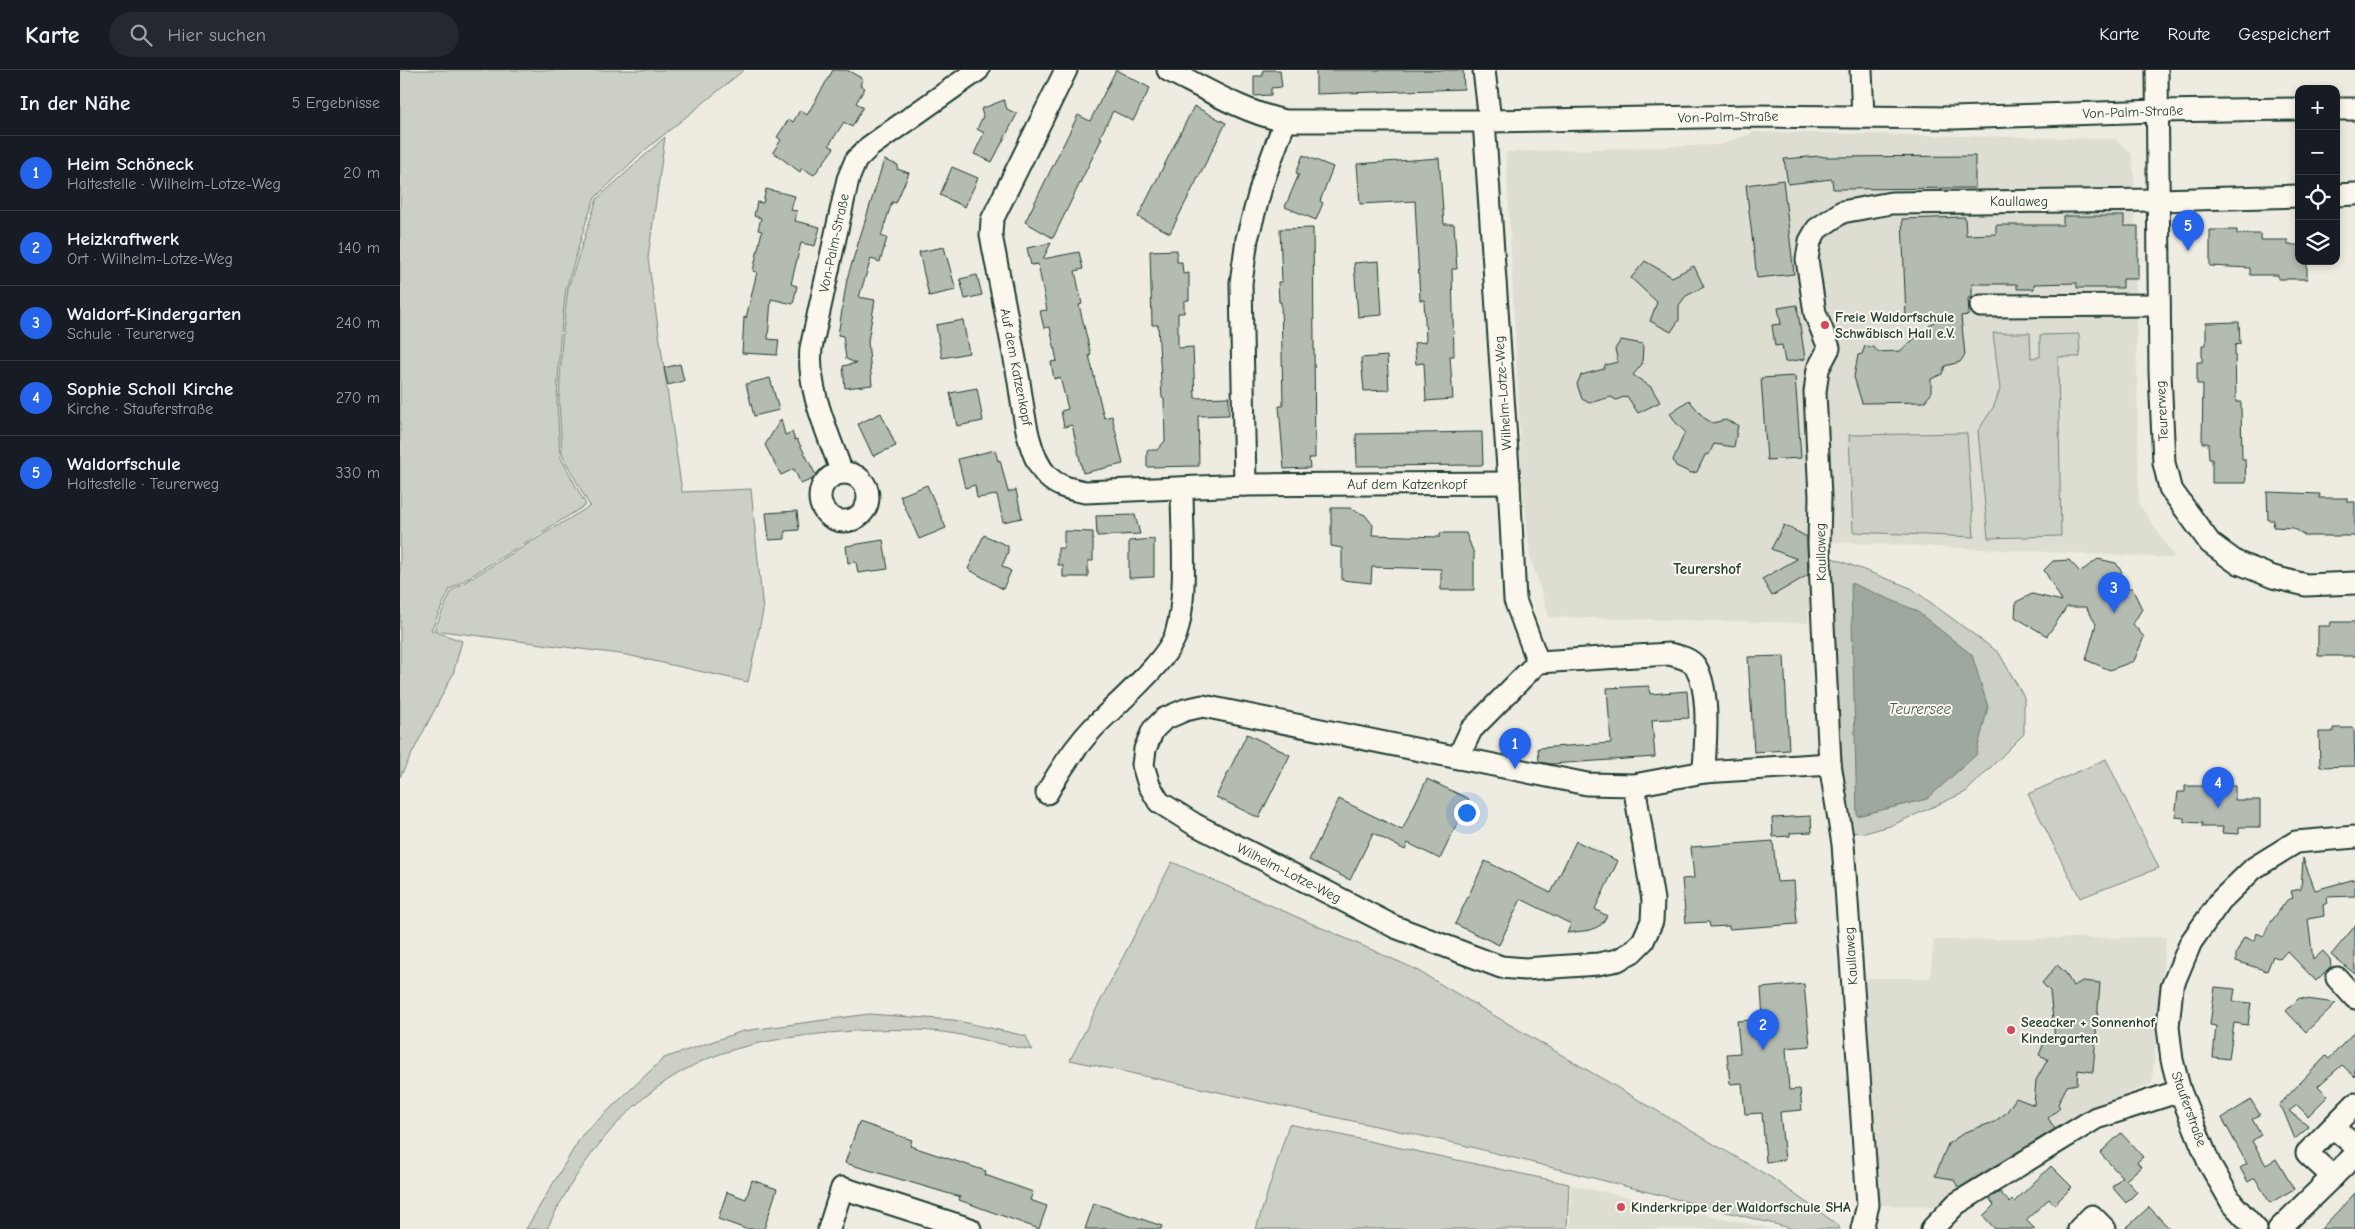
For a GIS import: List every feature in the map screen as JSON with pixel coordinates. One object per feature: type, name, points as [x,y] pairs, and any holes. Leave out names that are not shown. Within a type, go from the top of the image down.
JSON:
[{"type":"street","name":"Von-Palm-Straße","points":[[842,473],[811,384],[810,364],[811,348],[848,178],[856,160],[868,147],[978,70]]},
{"type":"street","name":"Auf dem Katzenkopf","points":[[1066,70],[992,220],[991,235],[1022,391],[1026,425],[1036,456],[1047,475],[1064,488],[1085,492],[1246,485],[1509,483]]},
{"type":"street","name":"Von-Palm-Straße","points":[[1168,70],[1243,108],[1263,116],[1285,121],[1487,121],[1751,116],[1954,118],[2157,111],[2295,110]]},
{"type":"street","name":"Wilhelm-Lotze-Weg","points":[[1484,70],[1515,600],[1538,662]]},
{"type":"street","points":[[1861,70],[1863,117]]},
{"type":"street","name":"Teurerweg","points":[[2156,70],[2159,305],[2164,463],[2170,488],[2210,543],[2236,562],[2274,577],[2306,585],[2355,583]]},
{"type":"street","points":[[2340,109],[2355,109]]},
{"type":"street","points":[[1246,485],[1241,283],[1247,239],[1262,184],[1285,121]]},
{"type":"street","points":[[2340,195],[2355,194]]},
{"type":"street","points":[[2158,200],[2295,196]]},
{"type":"street","name":"Kaullaweg","points":[[1866,1228],[1868,1205],[1844,854],[1830,764],[1815,400],[1818,369],[1829,348],[1815,313],[1807,259],[1810,242],[1817,229],[1842,212],[1892,203],[2158,200]]},
{"type":"street","points":[[1981,306],[2159,305]]},
{"type":"street","points":[[1047,793],[1062,767],[1091,730],[1163,657],[1175,636],[1182,610],[1182,489]]},
{"type":"street","points":[[1458,758],[1471,730],[1538,662],[1668,654],[1684,658],[1695,666],[1701,682],[1706,711],[1704,772]]},
{"type":"street","name":"Wilhelm-Lotze-Weg","points":[[1634,785],[1653,900],[1652,921],[1644,941],[1632,952],[1618,960],[1598,964],[1525,969],[1501,967],[1395,927],[1194,824],[1159,802],[1149,785],[1143,765],[1145,749],[1153,730],[1164,719],[1185,710],[1204,706],[1587,784],[1634,785],[1704,772],[1830,764]]},
{"type":"street","name":"Stauferstraße","points":[[2256,1229],[2232,1203],[2209,1163],[2180,1092],[2172,1060],[2168,1027],[2172,987],[2191,942],[2221,900],[2254,868],[2296,842],[2355,837]]},
{"type":"street","points":[[2337,978],[2355,998]]},
{"type":"street","points":[[1932,1229],[1956,1204],[2096,1118],[2180,1092]]},
{"type":"street","points":[[2332,1177],[2307,1153],[2355,1104]]},
{"type":"street","points":[[2333,1126],[2355,1146]]},
{"type":"street","points":[[2279,1229],[2355,1155]]},
{"type":"street","points":[[829,1229],[842,1188],[970,1229]]},
{"type":"street","points":[[2079,1229],[2092,1216],[2105,1229]]},
{"type":"shaded area","points":[[400,70],[744,70],[640,154],[595,198],[566,289],[560,339],[557,401],[560,456],[586,505],[450,589],[431,630],[462,641],[453,674],[400,777]]},
{"type":"shaded area","name":"Freie Waldorfschule Schwäbisch Hall e.V.","points":[[1755,132],[2115,139],[2131,153],[2134,171],[2139,504],[2175,558],[1813,541],[1808,623],[1549,617],[1530,556],[1522,479],[1506,152],[1720,145]]},
{"type":"shaded area","points":[[665,137],[648,258],[682,492],[751,489],[763,611],[748,682],[627,655],[434,630],[452,590],[590,506],[562,455],[559,401],[562,339],[568,288],[597,199]]},
{"type":"shaded area","points":[[1993,333],[2030,333],[2031,358],[2040,357],[2040,335],[2079,334],[2080,357],[2058,357],[2061,536],[1988,538],[1978,431],[1994,406],[2000,389]]},
{"type":"shaded area","points":[[1967,433],[1974,537],[1853,532],[1849,435]]},
{"type":"shaded area","name":"Teurersee","points":[[1830,557],[1911,588],[1999,653],[2024,697],[2024,734],[1966,792],[1890,826],[1865,833],[1846,832]]},
{"type":"shaded area","points":[[2106,759],[2159,868],[2080,898],[2028,794]]},
{"type":"shaded area","points":[[1172,862],[1413,968],[1772,1178],[1838,1225],[1840,1229],[1794,1229],[1459,1144],[1070,1060]]},
{"type":"shaded area","name":"Seeacker + Sonnenhof Kindergarten","points":[[2166,937],[2152,1083],[2105,1102],[2058,1138],[1948,1206],[1875,1205],[1863,978],[1930,978],[1934,940]]},
{"type":"shaded area","points":[[869,1014],[954,1020],[1026,1036],[1032,1050],[944,1032],[867,1030],[798,1036],[767,1041],[722,1053],[680,1072],[655,1089],[633,1108],[612,1129],[593,1153],[560,1203],[547,1229],[526,1229],[582,1135],[664,1058],[743,1031]]},
{"type":"shaded area","points":[[1289,1124],[1569,1184],[1567,1229],[1256,1229]]},
{"type":"shaded area","name":"Kinderkrippe der Waldorfschule SHA","points":[[1571,1185],[1772,1229],[1570,1229]]},
{"type":"water","name":"Teurersee","points":[[1851,583],[1915,610],[1972,655],[1988,707],[1976,755],[1927,799],[1857,816]]},
{"type":"building","points":[[833,70],[847,70],[863,79],[860,85],[865,88],[856,103],[863,107],[852,127],[844,122],[829,145],[834,148],[814,175],[802,168],[800,172],[773,152],[781,140],[777,137],[789,119],[793,122],[800,110],[807,115]]},
{"type":"building","points":[[1116,70],[1150,88],[1133,121],[1113,111],[1100,137],[1102,138],[1053,238],[1025,222],[1078,115],[1090,121]]},
{"type":"building","points":[[1263,70],[1280,70],[1282,87],[1271,88],[1271,95],[1254,96],[1254,76],[1263,76]]},
{"type":"building","points":[[1463,70],[1464,89],[1316,94],[1316,71]]},
{"type":"building","points":[[1004,100],[1007,109],[1017,114],[992,162],[974,154],[984,133],[977,129],[983,116],[981,109]]},
{"type":"building","points":[[1194,106],[1226,123],[1170,233],[1138,217]]},
{"type":"building","points":[[1303,155],[1333,167],[1320,201],[1323,203],[1316,220],[1285,207],[1299,174],[1296,173]]},
{"type":"building","points":[[1820,156],[1975,156],[1975,188],[1833,189],[1832,179],[1788,184],[1784,159]]},
{"type":"building","points":[[1439,158],[1444,224],[1454,224],[1457,269],[1452,269],[1454,356],[1450,356],[1453,399],[1426,401],[1424,363],[1416,364],[1414,343],[1426,342],[1424,300],[1420,300],[1415,201],[1360,204],[1357,164]]},
{"type":"building","points":[[884,160],[898,165],[897,169],[909,173],[896,203],[892,202],[881,236],[887,238],[880,262],[871,259],[859,297],[875,300],[868,341],[872,385],[845,388],[843,366],[856,363],[846,359],[843,336],[838,335],[847,279]]},
{"type":"building","points":[[952,167],[978,178],[965,207],[940,195]]},
{"type":"building","points":[[1783,180],[1794,274],[1757,278],[1746,185]]},
{"type":"building","points":[[766,189],[795,196],[791,210],[797,211],[795,221],[820,227],[815,246],[801,243],[791,284],[797,286],[793,304],[771,299],[768,339],[779,340],[777,355],[742,353],[744,317],[746,318],[757,272],[753,271],[762,231],[758,230],[761,218],[754,216],[757,202],[763,203]]},
{"type":"building","points":[[2063,216],[2124,216],[2124,226],[2138,226],[2138,279],[2123,279],[2123,288],[2077,288],[2077,283],[2034,284],[2034,289],[2017,289],[2017,284],[1972,284],[1972,298],[1968,298],[1969,315],[1961,316],[1965,355],[1960,362],[1945,366],[1942,374],[1931,379],[1931,394],[1924,402],[1862,403],[1854,377],[1858,355],[1862,354],[1865,346],[1873,347],[1879,352],[1900,351],[1940,317],[1906,318],[1902,219],[1965,217],[1966,235],[1996,234],[1996,225],[2063,225]]},
{"type":"building","points":[[1313,228],[1315,458],[1309,458],[1310,468],[1284,469],[1279,406],[1283,406],[1281,302],[1279,302],[1278,282],[1282,282],[1280,229]]},
{"type":"building","points":[[2210,230],[2237,230],[2237,234],[2261,234],[2261,240],[2288,240],[2288,245],[2295,245],[2295,265],[2307,265],[2307,279],[2278,279],[2278,275],[2250,275],[2250,268],[2210,266]]},
{"type":"building","points":[[1051,243],[1043,259],[1079,252],[1083,269],[1075,271],[1082,304],[1079,305],[1091,355],[1089,355],[1104,418],[1112,416],[1123,464],[1083,473],[1072,425],[1064,427],[1061,411],[1068,409],[1060,377],[1054,379],[1051,362],[1057,361],[1050,327],[1044,328],[1040,311],[1047,310],[1038,264],[1031,265],[1027,248]]},
{"type":"building","points":[[944,247],[956,290],[929,296],[919,252]]},
{"type":"building","points":[[1177,250],[1177,262],[1182,262],[1183,274],[1189,273],[1189,300],[1184,301],[1184,313],[1178,313],[1178,348],[1193,347],[1195,398],[1229,397],[1229,415],[1198,416],[1199,466],[1147,467],[1147,450],[1157,450],[1165,441],[1164,398],[1162,398],[1158,325],[1152,325],[1150,251]]},
{"type":"building","points":[[1379,261],[1382,315],[1358,317],[1354,263]]},
{"type":"building","points":[[1645,261],[1672,277],[1694,266],[1704,287],[1686,296],[1679,305],[1679,320],[1671,332],[1650,321],[1657,302],[1631,278]]},
{"type":"building","points":[[977,275],[982,295],[965,299],[960,279]]},
{"type":"building","points":[[1797,305],[1805,359],[1785,362],[1782,345],[1775,346],[1772,325],[1781,324],[1778,308]]},
{"type":"building","points":[[963,320],[969,353],[942,358],[936,325]]},
{"type":"building","points":[[2239,322],[2240,344],[2235,345],[2236,402],[2241,402],[2242,459],[2245,459],[2246,483],[2212,483],[2212,459],[2209,459],[2208,443],[2202,443],[2203,384],[2197,384],[2197,362],[2202,362],[2202,345],[2206,345],[2206,323]]},
{"type":"building","points":[[1621,340],[1643,344],[1642,364],[1633,375],[1651,387],[1660,402],[1638,413],[1627,396],[1616,400],[1611,397],[1589,403],[1582,399],[1577,384],[1581,375],[1604,369],[1605,365],[1618,362],[1615,349]]},
{"type":"building","points":[[1387,356],[1389,390],[1364,391],[1361,358]]},
{"type":"building","points":[[680,364],[684,381],[668,385],[664,368]]},
{"type":"building","points":[[1795,376],[1801,458],[1767,460],[1761,378]]},
{"type":"building","points":[[770,378],[779,410],[754,416],[746,384]]},
{"type":"building","points":[[977,388],[983,421],[957,426],[950,393]]},
{"type":"building","points":[[1689,400],[1704,418],[1713,423],[1725,420],[1738,425],[1734,447],[1714,444],[1709,454],[1705,455],[1697,472],[1691,473],[1676,466],[1673,460],[1685,432],[1670,413]]},
{"type":"building","points":[[881,413],[896,446],[873,456],[858,424]]},
{"type":"building","points":[[781,419],[785,435],[792,432],[817,477],[801,484],[794,469],[781,475],[765,445]]},
{"type":"building","points":[[1482,432],[1483,465],[1357,466],[1356,434]]},
{"type":"building","points":[[995,450],[998,461],[1000,460],[1008,492],[1016,490],[1022,518],[1003,522],[997,495],[977,498],[975,485],[965,488],[958,459]]},
{"type":"building","points":[[927,485],[946,528],[919,539],[900,496]]},
{"type":"building","points":[[2267,492],[2320,494],[2319,498],[2347,498],[2347,502],[2355,502],[2355,536],[2306,536],[2293,528],[2273,527],[2274,520],[2268,520]]},
{"type":"building","points":[[1331,508],[1350,508],[1365,515],[1373,525],[1372,535],[1440,537],[1440,533],[1466,533],[1474,554],[1474,590],[1441,590],[1441,569],[1372,567],[1371,583],[1342,580],[1342,548],[1331,546]]},
{"type":"building","points":[[797,511],[799,530],[785,531],[785,539],[769,540],[766,513]]},
{"type":"building","points":[[1135,515],[1140,534],[1097,536],[1096,516]]},
{"type":"building","points":[[1784,525],[1807,537],[1808,575],[1772,596],[1762,579],[1797,559],[1771,549]]},
{"type":"building","points":[[1064,531],[1093,532],[1093,561],[1088,561],[1088,577],[1063,577],[1063,565],[1058,565],[1058,548],[1064,548]]},
{"type":"building","points":[[984,535],[1008,546],[1008,552],[1002,566],[1011,571],[1003,589],[968,569]]},
{"type":"building","points":[[1154,539],[1154,577],[1129,578],[1129,541]]},
{"type":"building","points":[[883,540],[888,569],[858,573],[856,562],[848,563],[846,546]]},
{"type":"building","points":[[2098,559],[2116,563],[2122,572],[2110,589],[2132,588],[2142,609],[2133,624],[2144,637],[2134,661],[2110,670],[2086,660],[2096,624],[2086,607],[2067,607],[2047,636],[2015,617],[2016,602],[2032,594],[2062,601],[2044,570],[2053,561],[2069,560],[2080,572]]},
{"type":"building","points":[[2331,622],[2355,622],[2355,656],[2318,656],[2318,626],[2330,626]]},
{"type":"building","points":[[1784,656],[1789,750],[1754,752],[1748,657]]},
{"type":"building","points":[[1649,686],[1650,694],[1687,691],[1689,718],[1652,720],[1655,757],[1551,764],[1539,762],[1538,748],[1611,743],[1607,688]]},
{"type":"building","points":[[2333,728],[2354,728],[2355,766],[2320,767],[2319,732],[2333,732]]},
{"type":"building","points":[[1247,734],[1290,755],[1259,818],[1216,797]]},
{"type":"building","points":[[1427,779],[1469,799],[1440,859],[1408,843],[1405,850],[1373,833],[1350,880],[1309,860],[1339,799],[1402,830]]},
{"type":"building","points":[[2185,786],[2235,786],[2235,800],[2260,800],[2260,827],[2239,827],[2239,834],[2222,833],[2223,827],[2202,827],[2202,823],[2184,822],[2184,818],[2175,817],[2178,792],[2185,792]]},
{"type":"building","points":[[1811,816],[1812,832],[1790,833],[1790,836],[1773,837],[1772,818]]},
{"type":"building","points":[[1576,841],[1618,861],[1595,909],[1607,916],[1601,925],[1591,930],[1567,933],[1571,924],[1521,899],[1499,945],[1455,924],[1485,861],[1551,893]]},
{"type":"building","points":[[1773,841],[1777,882],[1794,881],[1797,924],[1729,929],[1729,926],[1710,927],[1709,922],[1686,923],[1682,879],[1694,878],[1691,847]]},
{"type":"building","points":[[2303,858],[2315,890],[2355,879],[2355,896],[2326,897],[2327,903],[2323,905],[2324,916],[2308,919],[2313,960],[2323,951],[2330,959],[2331,966],[2316,981],[2287,951],[2280,959],[2273,956],[2267,971],[2236,961],[2236,954],[2244,937],[2254,941],[2256,933],[2264,936],[2268,926],[2287,900],[2293,898],[2291,891],[2301,889]]},
{"type":"building","points":[[2355,926],[2355,974],[2331,955]]},
{"type":"building","points":[[2057,965],[2065,972],[2073,986],[2083,981],[2100,983],[2093,1072],[2078,1070],[2077,1084],[2067,1086],[2058,1104],[2060,1108],[2048,1118],[2055,1129],[1959,1188],[1953,1179],[1935,1176],[1948,1144],[1965,1132],[1994,1122],[2006,1113],[2016,1098],[2034,1105],[2036,1080],[2048,1059],[2039,1055],[2047,1036],[2055,1040],[2050,991],[2042,983]]},
{"type":"building","points":[[1804,984],[1810,1046],[1786,1048],[1789,1090],[1800,1089],[1802,1110],[1780,1112],[1785,1160],[1766,1162],[1762,1113],[1745,1114],[1742,1083],[1730,1084],[1727,1054],[1740,1053],[1737,1021],[1763,1019],[1761,988]]},
{"type":"building","points":[[2215,987],[2235,989],[2233,1001],[2251,1003],[2248,1025],[2234,1023],[2229,1059],[2213,1057],[2216,1026],[2210,1025]]},
{"type":"building","points":[[2299,998],[2336,1003],[2306,1032],[2286,1011]]},
{"type":"building","points":[[2355,1031],[2355,1077],[2342,1065],[2318,1086],[2328,1096],[2308,1116],[2297,1105],[2289,1111],[2309,1127],[2295,1139],[2279,1105],[2326,1056],[2329,1059]]},
{"type":"building","points":[[2251,1100],[2260,1115],[2252,1119],[2261,1135],[2252,1141],[2266,1165],[2276,1159],[2294,1189],[2270,1203],[2255,1178],[2248,1182],[2240,1168],[2247,1164],[2222,1118]]},
{"type":"building","points":[[859,1122],[912,1140],[910,1146],[986,1171],[985,1175],[1033,1192],[1030,1200],[1047,1206],[1039,1229],[959,1200],[960,1197],[845,1163]]},
{"type":"building","points":[[2121,1133],[2143,1157],[2137,1162],[2141,1167],[2126,1180],[2137,1192],[2126,1203],[2112,1187],[2122,1177],[2100,1153]]},
{"type":"building","points":[[2051,1166],[2072,1187],[2054,1205],[2049,1199],[2026,1220],[2035,1229],[1995,1229],[1983,1216],[1994,1205],[1989,1198],[2000,1192],[2010,1203],[2012,1200],[2014,1202]]},
{"type":"building","points":[[752,1180],[777,1189],[764,1229],[746,1229],[718,1219],[727,1192],[746,1199]]},
{"type":"building","points":[[2355,1193],[2355,1229],[2321,1229]]},
{"type":"building","points":[[1094,1203],[1162,1226],[1161,1229],[1085,1229]]},
{"type":"building","points":[[2149,1207],[2170,1229],[2125,1229]]},
{"type":"place","name":"Waldorfschule","points":[[2188,251]]},
{"type":"place","name":"Freie Waldorfschule Schwäbisch Hall e.V.","points":[[1825,325]]},
{"type":"place","name":"Waldorf-Kindergarten","points":[[2114,613]]},
{"type":"place","name":"Heim Schöneck","points":[[1515,769]]},
{"type":"place","name":"Sophie Scholl Kirche","points":[[2218,808]]},
{"type":"place","name":"Seeacker + Sonnenhof Kindergarten","points":[[2011,1030]]},
{"type":"place","name":"Heizkraftwerk","points":[[1763,1050]]},
{"type":"place","name":"Kinderkrippe der Waldorfschule SHA","points":[[1621,1207]]},
{"type":"district","name":"Teurershof","points":[[1707,569]]}]
